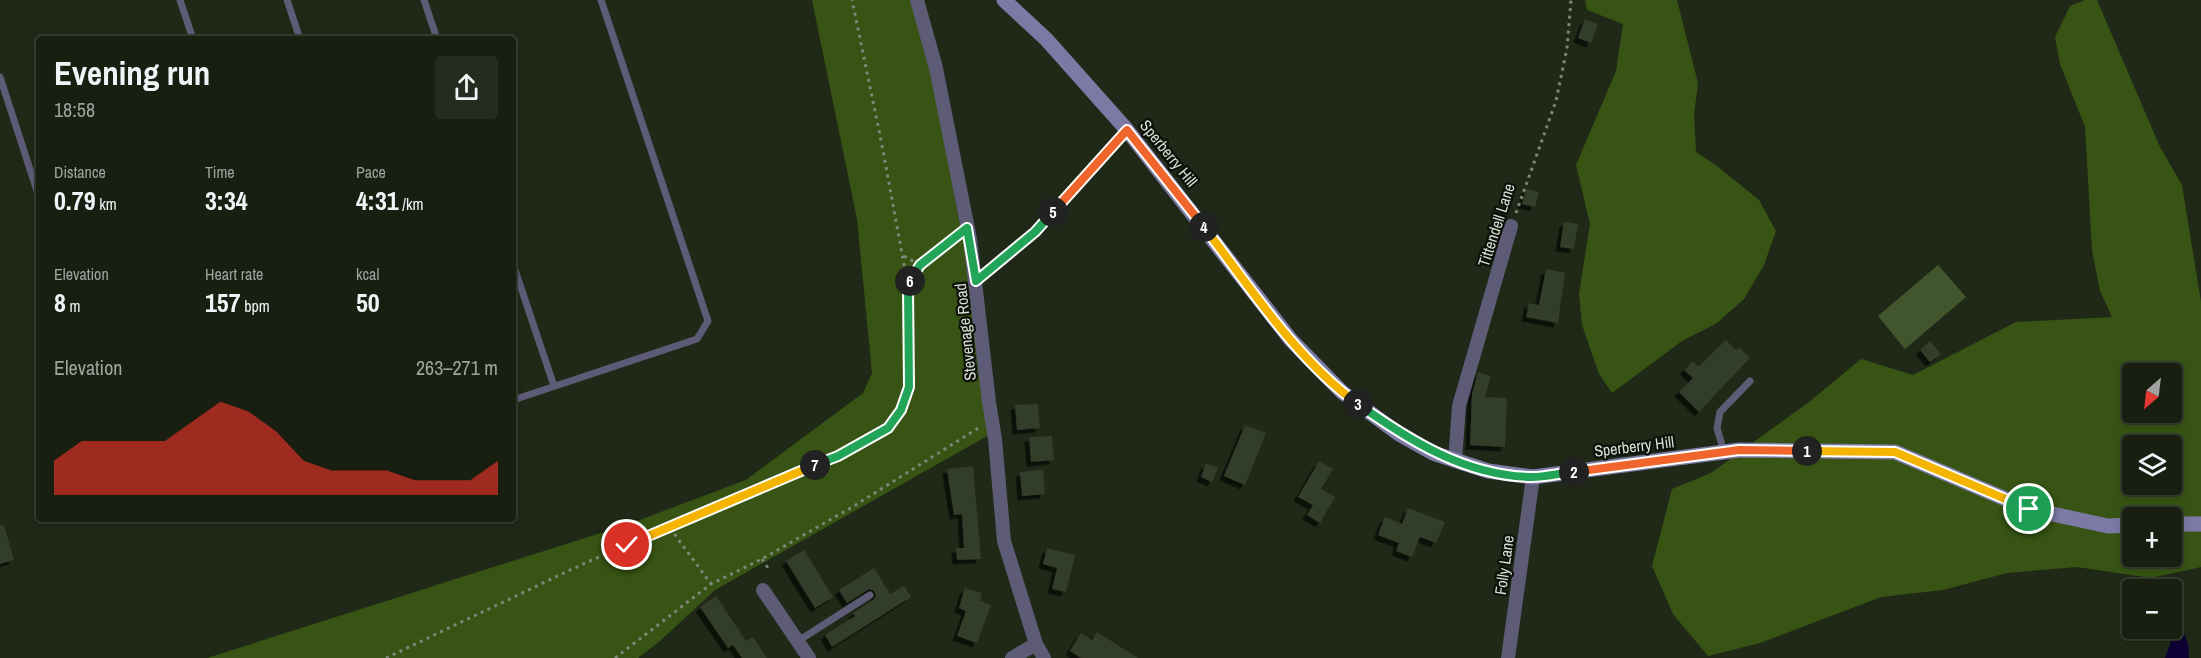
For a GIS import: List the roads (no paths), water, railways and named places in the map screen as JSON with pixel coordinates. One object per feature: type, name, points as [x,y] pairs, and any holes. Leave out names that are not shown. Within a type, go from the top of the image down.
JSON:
[{"type":"street","name":"Stevenage Road","points":[[917,0],[936,68],[976,281],[995,439],[1004,541],[1036,644],[1044,658]]},
{"type":"street","name":"Sperberry Hill","points":[[1004,0],[1046,39],[1127,130],[1291,340],[1342,392],[1399,434],[1433,453],[1488,471],[1533,477],[1739,450],[1895,452],[2029,509],[2108,526],[2122,525]]},
{"type":"street","name":"Tittendell Lane","points":[[1455,461],[1459,406],[1511,226]]},
{"type":"street","name":"Folly Lane","points":[[1508,658],[1533,477]]},
{"type":"street","points":[[2182,524],[2201,524]]},
{"type":"street","points":[[763,590],[809,658]]},
{"type":"street","points":[[1012,658],[1036,644]]},
{"type":"lane","points":[[180,0],[192,36]]},
{"type":"lane","points":[[287,0],[299,36]]},
{"type":"lane","points":[[424,0],[436,36]]},
{"type":"lane","points":[[516,398],[697,339],[708,321],[600,0]]},
{"type":"lane","points":[[0,77],[36,188]]},
{"type":"lane","points":[[516,273],[554,386]]},
{"type":"lane","points":[[1724,452],[1716,428],[1720,412],[1750,381]]},
{"type":"lane","points":[[798,641],[870,595]]}]
